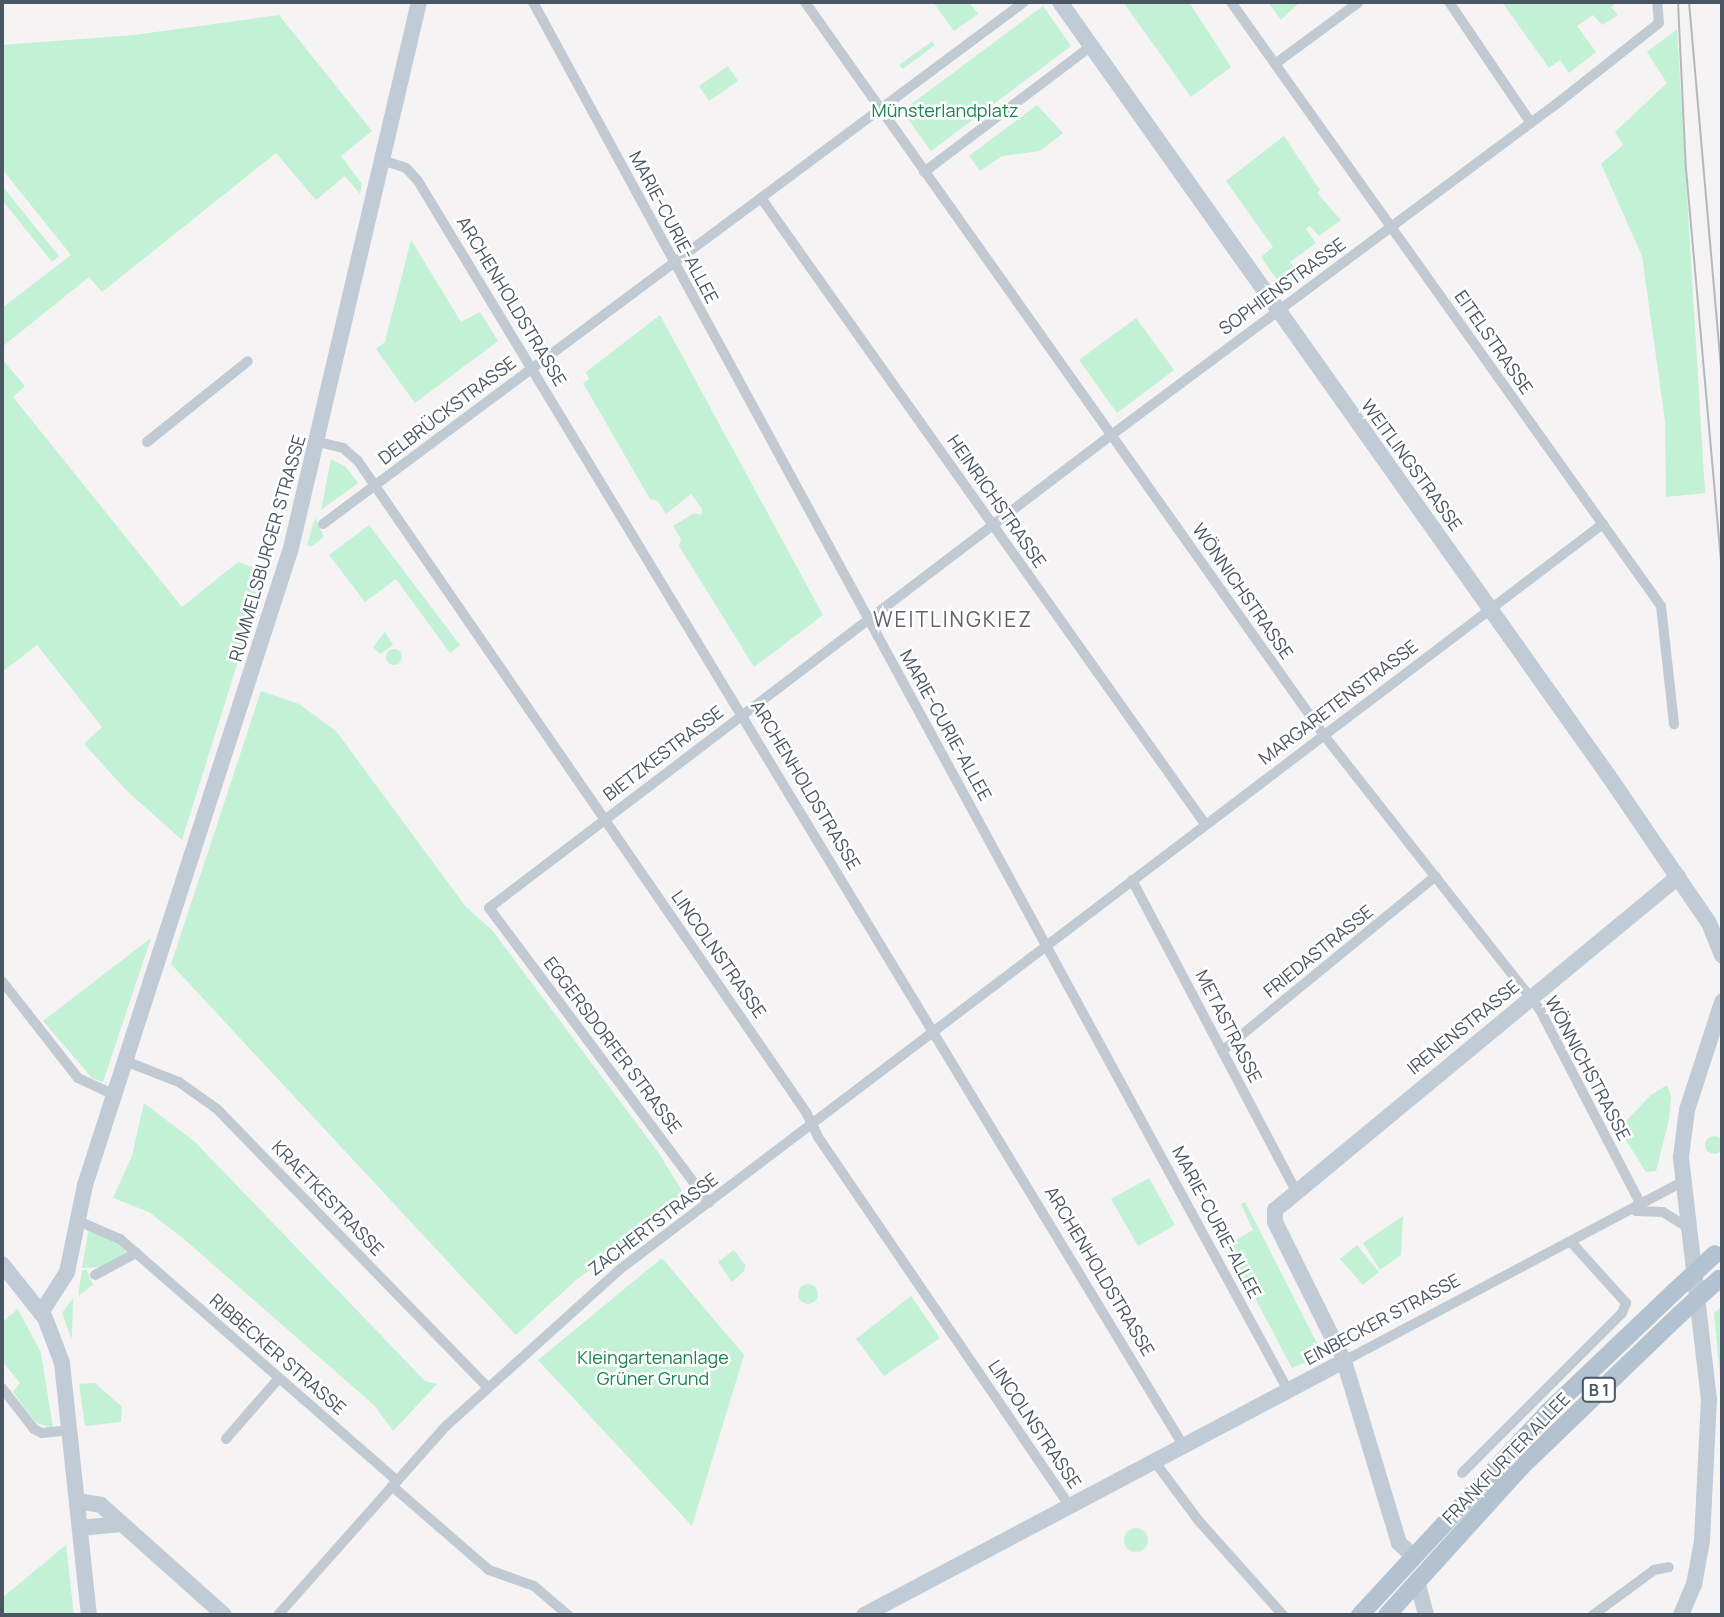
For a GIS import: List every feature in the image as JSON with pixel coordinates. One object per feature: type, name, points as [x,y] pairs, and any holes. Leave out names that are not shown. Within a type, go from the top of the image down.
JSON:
[{"type":"main road","name":"FRANKFURTER ALLEE","points":[[1413,1556],[1548,1412],[1719,1250]]},
{"type":"main road","name":"FRANKFURTER ALLEE","points":[[1417,1581],[1547,1440],[1721,1278]]},
{"type":"main road","name":"B 1","points":[[1360,1615],[1413,1556]]},
{"type":"main road","name":"B 1","points":[[1388,1615],[1417,1581]]},
{"type":"street","name":"RUMMELSBURGER STRASSE","points":[[41,1312],[67,1272],[76,1220],[114,1095],[278,592],[318,442],[419,2]]},
{"type":"street","name":"MARIE-CURIE-ALLEE","points":[[533,2],[1288,1390]]},
{"type":"street","name":"WÖNNICHSTRASSE","points":[[805,2],[1323,734],[1530,997],[1641,1205]]},
{"type":"street","name":"DELBRÜCKSTRASSE","points":[[323,524],[1024,2]]},
{"type":"street","name":"WEITLINGSTRASSE","points":[[1060,2],[1491,608],[1678,877],[1709,923],[1722,956]]},
{"type":"street","name":"EITELSTRASSE","points":[[1231,2],[1662,610],[1674,724]]},
{"type":"street","points":[[1275,64],[1359,2]]},
{"type":"street","points":[[1450,2],[1531,122]]},
{"type":"street","name":"SOPHIENSTRASSE","points":[[925,576],[1392,227],[1659,23],[1657,2]]},
{"type":"street","points":[[924,172],[1091,46]]},
{"type":"street","name":"ARCHENHOLDSTRASSE","points":[[382,160],[406,168],[418,181],[1184,1447]]},
{"type":"street","name":"HEINRICHSTRASSE","points":[[761,198],[1205,824]]},
{"type":"street","points":[[148,442],[248,361]]},
{"type":"street","name":"LINCOLNSTRASSE","points":[[318,442],[343,449],[375,486],[605,820],[1070,1507]]},
{"type":"street","name":"MARGARETENSTRASSE","points":[[1094,909],[1603,524]]},
{"type":"street","name":"BIETZKESTRASSE","points":[[489,908],[925,576]]},
{"type":"street","name":"FRIEDASTRASSE","points":[[1222,1051],[1436,876]]},
{"type":"street","name":"IRENENSTRASSE","points":[[1344,1361],[1275,1222],[1275,1210],[1295,1189],[1678,877]]},
{"type":"street","name":"METASTRASSE","points":[[1132,880],[1295,1189]]},
{"type":"street","name":"EGGERSDORFER STRASSE","points":[[489,908],[709,1203]]},
{"type":"street","name":"ZACHERTSTRASSE","points":[[278,1615],[394,1483],[486,1386],[619,1270],[1094,909]]},
{"type":"street","points":[[2,981],[78,1079],[114,1095]]},
{"type":"street","points":[[1681,1615],[1699,1563],[1709,1443],[1707,1367],[1682,1182],[1688,1110],[1722,1002]]},
{"type":"street","name":"KRAETKESTRASSE","points":[[125,1061],[179,1082],[217,1109],[486,1386]]},
{"type":"street","name":"EINBECKER STRASSE","points":[[864,1615],[1682,1182]]},
{"type":"street","points":[[1629,1211],[1663,1212],[1687,1227]]},
{"type":"street","name":"RIBBECKER STRASSE","points":[[76,1220],[120,1239],[279,1378],[489,1570],[534,1586],[568,1615]]},
{"type":"street","name":"FRANKFURTER ALLEE","points":[[1462,1473],[1622,1313],[1626,1303],[1571,1242]]},
{"type":"street","points":[[95,1275],[136,1253]]},
{"type":"street","points":[[2,1264],[41,1312],[62,1363],[89,1615]]},
{"type":"street","points":[[1344,1361],[1399,1543],[1413,1556]]},
{"type":"street","points":[[226,1439],[279,1378]]},
{"type":"street","points":[[2,1388],[34,1429],[43,1433],[70,1430]]},
{"type":"street","points":[[1155,1462],[1198,1520],[1284,1614]]},
{"type":"street","points":[[77,1501],[96,1501],[224,1615]]},
{"type":"street","points":[[80,1528],[121,1524]]},
{"type":"street","points":[[1593,1615],[1654,1570],[1668,1567]]},
{"type":"street","points":[[1417,1581],[1426,1615]]},
{"type":"green space","points":[[933,2],[969,2],[978,14],[954,31]]},
{"type":"green space","points":[[1123,2],[1189,2],[1231,67],[1191,97]]},
{"type":"green space","points":[[1268,2],[1300,2],[1281,20]]},
{"type":"green space","points":[[1502,2],[1617,2],[1611,7],[1618,15],[1602,25],[1593,15],[1577,26],[1596,52],[1569,73],[1560,60],[1549,68]]},
{"type":"green space","name":"Münsterlandplatz","points":[[1043,6],[1071,46],[931,151],[902,111]]},
{"type":"green space","points":[[279,15],[372,131],[341,156],[362,184],[360,194],[345,176],[316,200],[276,153],[102,292],[89,277],[2,347],[2,308],[71,255],[2,169],[2,45],[134,35]]},
{"type":"green space","points":[[1677,29],[1705,493],[1666,497],[1665,421],[1642,256],[1601,164],[1623,145],[1615,132],[1667,83],[1647,52]]},
{"type":"green space","points":[[932,41],[935,45],[903,69],[899,65]]},
{"type":"green space","points":[[728,66],[738,81],[709,101],[699,86]]},
{"type":"green space","points":[[1037,105],[1063,133],[1040,151],[1002,156],[980,171],[969,156]]},
{"type":"green space","points":[[1284,136],[1320,190],[1317,193],[1341,220],[1319,236],[1310,226],[1306,229],[1316,243],[1290,262],[1300,276],[1283,288],[1261,257],[1273,247],[1226,181]]},
{"type":"green space","points":[[2,186],[59,256],[52,262],[2,200]]},
{"type":"green space","points":[[411,240],[461,322],[480,312],[498,341],[415,403],[376,349],[385,342]]},
{"type":"green space","points":[[660,315],[823,615],[754,667],[679,546],[681,539],[673,526],[694,513],[701,515],[702,509],[691,494],[666,514],[658,501],[650,499],[583,383],[589,379],[586,372]]},
{"type":"green space","points":[[1136,318],[1174,370],[1117,413],[1079,360]]},
{"type":"green space","points":[[2,359],[25,386],[13,397],[182,607],[238,562],[266,572],[182,840],[127,791],[84,744],[102,727],[37,645],[2,672]]},
{"type":"green space","points":[[331,459],[346,467],[358,483],[321,510]]},
{"type":"green space","points":[[315,518],[324,537],[311,547],[307,545]]},
{"type":"green space","points":[[369,525],[460,645],[450,653],[396,579],[365,602],[329,555]]},
{"type":"green space","points":[[385,632],[393,645],[380,654],[373,647]]},
{"type":"green space","points":[[394,649],[400,651],[400,663],[394,665],[388,663],[386,657],[388,651]]},
{"type":"green space","points":[[261,691],[299,704],[336,731],[466,907],[492,930],[658,1152],[686,1197],[575,1281],[516,1335],[171,964]]},
{"type":"green space","points":[[151,938],[103,1082],[92,1078],[43,1021]]},
{"type":"green space","points":[[1667,1085],[1671,1096],[1669,1119],[1656,1171],[1646,1172],[1625,1139],[1624,1123],[1651,1095]]},
{"type":"green space","points":[[144,1103],[195,1142],[425,1381],[437,1384],[393,1431],[374,1405],[185,1240],[149,1212],[113,1198],[132,1156]]},
{"type":"green space","points":[[1714,1136],[1720,1139],[1723,1145],[1720,1151],[1714,1154],[1708,1151],[1705,1145],[1708,1139]]},
{"type":"green space","points":[[1149,1178],[1175,1225],[1138,1246],[1111,1199]]},
{"type":"green space","points":[[1245,1202],[1323,1355],[1292,1368],[1227,1245],[1253,1230],[1241,1204]]},
{"type":"green space","points":[[1403,1216],[1401,1255],[1380,1270],[1363,1243]]},
{"type":"green space","points":[[89,1228],[123,1246],[126,1253],[100,1267],[82,1268]]},
{"type":"green space","points":[[1357,1245],[1379,1272],[1363,1285],[1340,1259]]},
{"type":"green space","points":[[734,1250],[745,1265],[744,1271],[732,1282],[718,1262]]},
{"type":"green space","name":"Kleingartenanlage Grüner Grund","points":[[662,1258],[744,1355],[692,1526],[538,1360]]},
{"type":"green space","points":[[86,1269],[93,1285],[78,1296],[82,1271]]},
{"type":"green space","points":[[804,1284],[812,1284],[818,1294],[812,1304],[804,1304],[798,1298],[798,1290]]},
{"type":"green space","points":[[911,1296],[940,1338],[884,1376],[856,1339]]},
{"type":"green space","points":[[73,1298],[72,1336],[71,1338],[62,1313]]},
{"type":"green space","points":[[1722,1306],[1722,1376],[1720,1377],[1714,1313]]},
{"type":"green space","points":[[18,1309],[41,1353],[53,1428],[36,1423],[13,1392],[20,1383],[2,1361],[2,1322]]},
{"type":"green space","points":[[95,1383],[122,1407],[121,1422],[85,1426],[79,1384]]},
{"type":"green space","points":[[1136,1528],[1144,1532],[1148,1540],[1144,1548],[1136,1552],[1128,1548],[1124,1540],[1128,1532]]},
{"type":"green space","points":[[66,1545],[74,1615],[2,1615],[2,1598]]},
{"type":"tram line","points":[[1678,2],[1686,169],[1722,572]]},
{"type":"tram line","points":[[1689,2],[1722,383]]},
{"type":"district","name":"WEITLINGKIEZ","points":[[953,619]]}]
